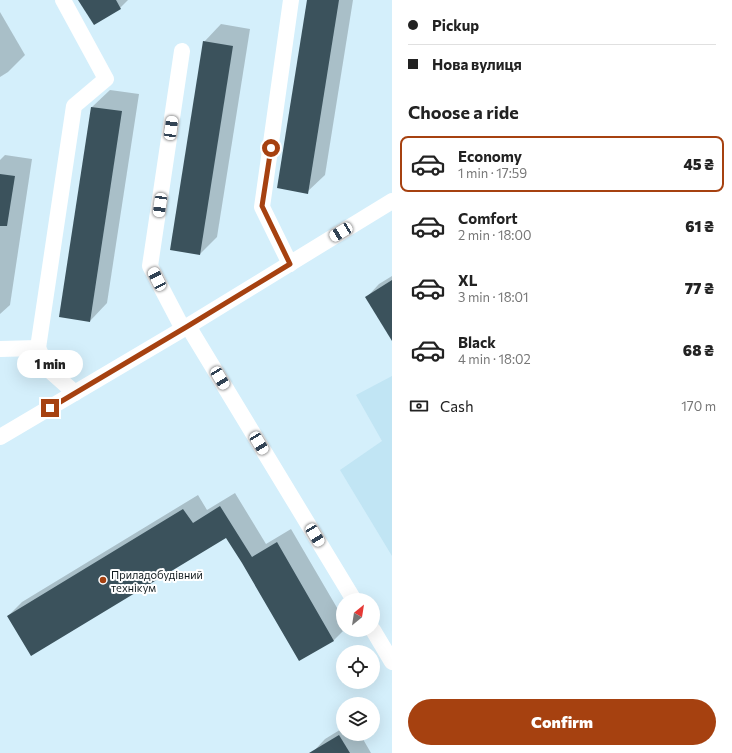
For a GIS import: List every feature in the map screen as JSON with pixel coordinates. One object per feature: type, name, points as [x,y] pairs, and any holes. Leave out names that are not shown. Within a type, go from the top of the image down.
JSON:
[{"type":"street","points":[[63,0],[106,80],[74,106],[38,348],[48,369],[76,392]]},
{"type":"street","points":[[290,264],[262,206],[291,0]]},
{"type":"street","points":[[182,51],[150,266],[185,327],[350,593]]},
{"type":"street","points":[[0,437],[290,264],[392,201]]},
{"type":"street","points":[[0,349],[38,348]]},
{"type":"street","points":[[377,637],[392,662]]},
{"type":"shaded area","points":[[392,376],[392,556],[340,470],[382,441],[356,395]]},
{"type":"building","points":[[78,0],[116,0],[121,9],[94,25]]},
{"type":"building","points":[[307,0],[339,0],[308,194],[277,188]]},
{"type":"building","points":[[203,41],[233,46],[200,255],[170,250]]},
{"type":"building","points":[[91,107],[122,111],[90,322],[59,317]]},
{"type":"building","points":[[0,174],[15,176],[7,226],[0,226]]},
{"type":"building","points":[[392,280],[392,341],[365,297]]},
{"type":"building","name":"Приладобудівний технікум","points":[[220,506],[252,557],[277,542],[334,641],[299,661],[226,538],[31,656],[7,616],[183,509],[193,523]]},
{"type":"building","points":[[336,737],[336,741],[343,741],[350,753],[309,753]]},
{"type":"place","name":"Приладобудівний технікум","points":[[103,580]]},
{"type":"route","points":[[50,408],[290,264],[262,206],[271,148]]}]
